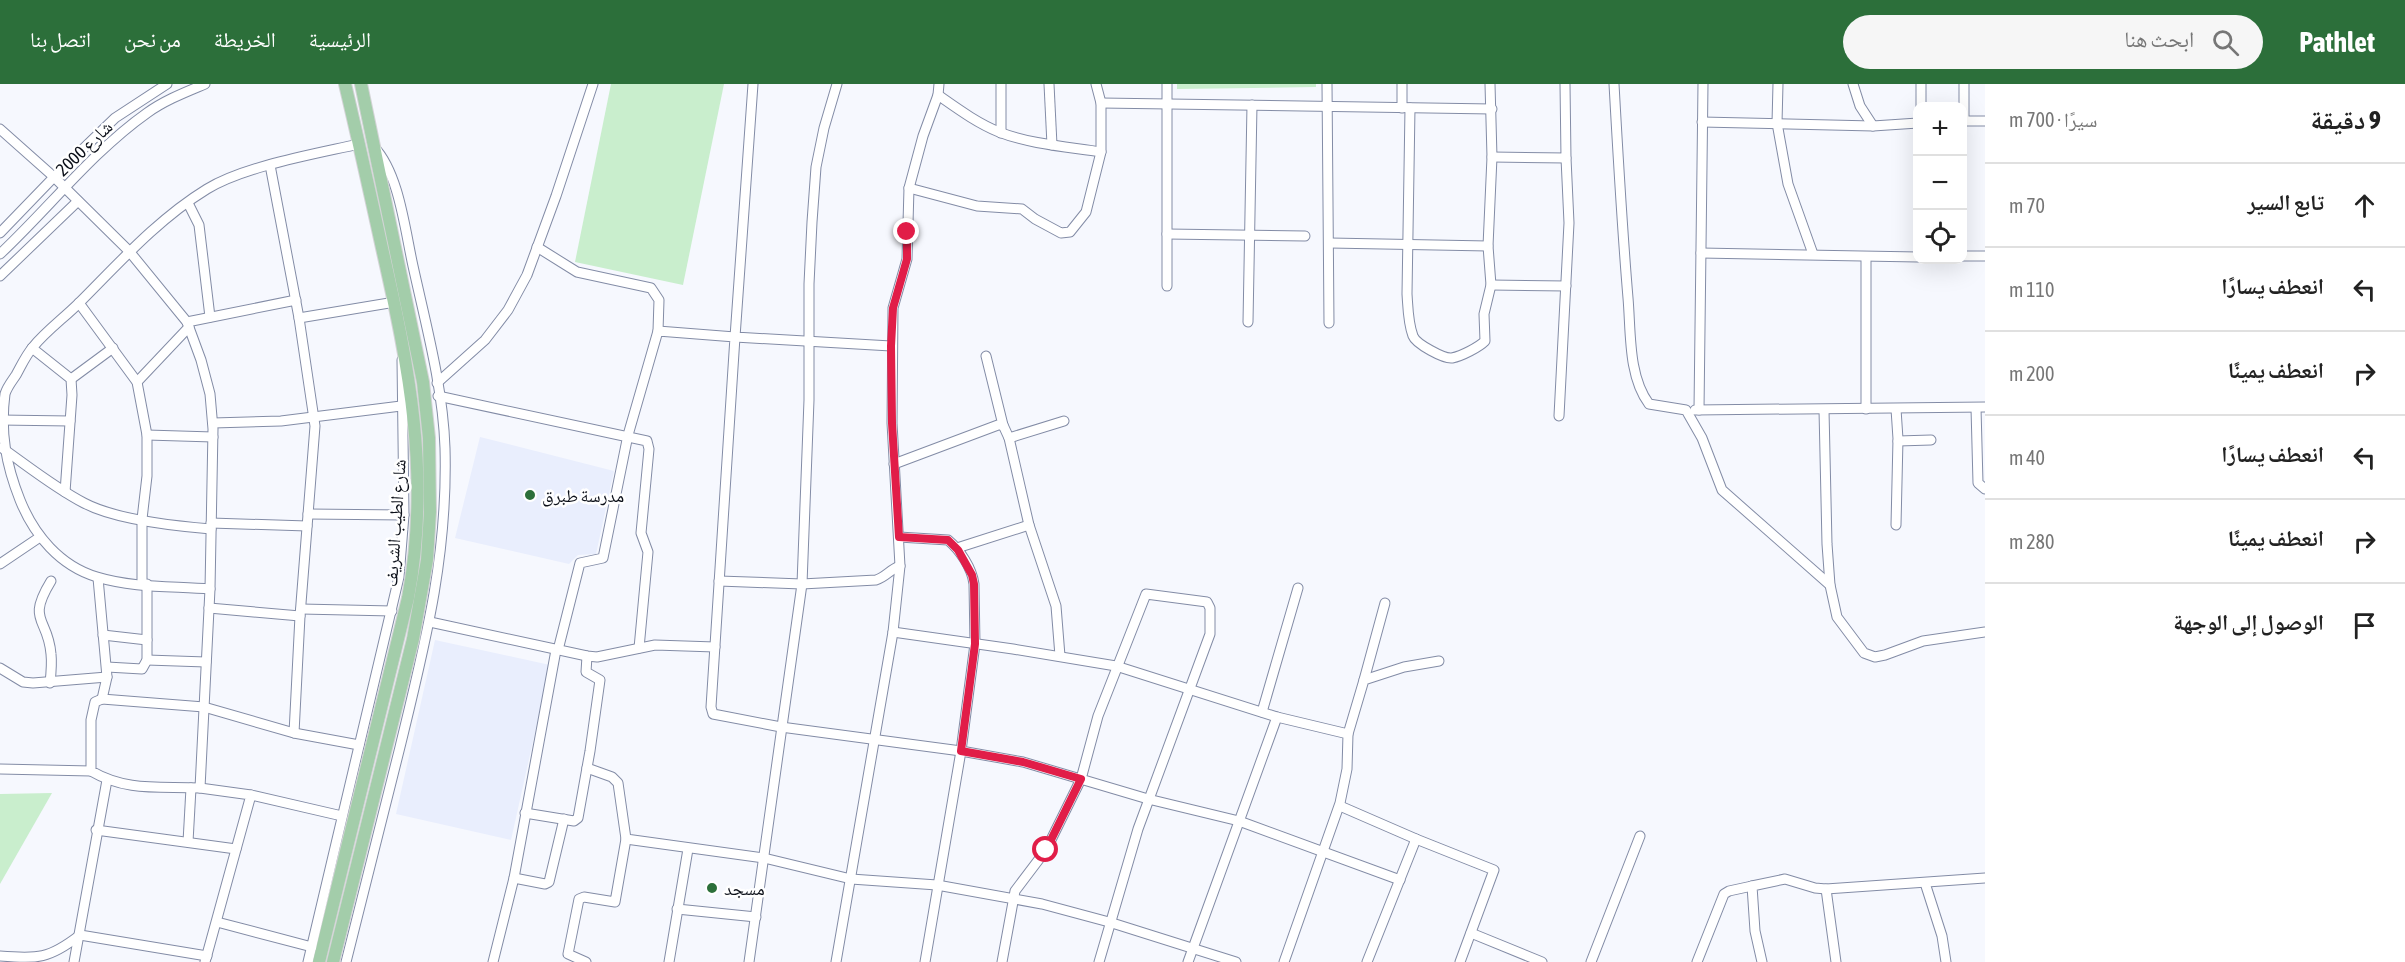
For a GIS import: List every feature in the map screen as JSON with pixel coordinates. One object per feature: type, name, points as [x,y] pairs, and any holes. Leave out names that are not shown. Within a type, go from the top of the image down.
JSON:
[{"type":"main road","name":"شارع الطيب الشريف","points":[[319,962],[398,645],[411,578],[417,521],[418,457],[403,349],[395,302],[345,84]]},
{"type":"main road","name":"شارع الطيب الشريف","points":[[333,962],[413,639],[427,560],[430,512],[429,438],[423,382],[361,84]]},
{"type":"main road","points":[[364,100],[365,84]]},
{"type":"street","points":[[0,233],[115,118],[167,84]]},
{"type":"street","name":"شارع 2000","points":[[0,254],[117,136],[149,111],[178,95],[205,84]]},
{"type":"street","points":[[437,383],[485,340],[508,310],[527,275],[593,84]]},
{"type":"street","points":[[753,84],[711,706],[713,714],[781,727],[961,751],[1023,762],[1148,799],[1239,822],[1400,880]]},
{"type":"street","points":[[749,962],[802,584],[810,342],[809,284],[816,167],[824,128],[837,84]]},
{"type":"street","points":[[836,962],[893,632],[900,566],[894,464],[891,346],[893,308],[907,259],[909,188],[923,136],[938,95],[939,84]]},
{"type":"street","points":[[1000,133],[1001,84]]},
{"type":"street","points":[[1049,84],[1052,145]]},
{"type":"street","points":[[909,188],[977,206],[1022,209],[1035,219],[1066,234],[1071,232],[1086,212],[1101,153],[1101,103],[1096,84]]},
{"type":"street","points":[[1167,84],[1167,286]]},
{"type":"street","points":[[1327,84],[1329,323]]},
{"type":"street","points":[[1402,84],[1406,108],[1409,319],[1413,337],[1423,346],[1449,358],[1484,343],[1484,314],[1491,285],[1488,246],[1492,157],[1490,84]]},
{"type":"street","points":[[1559,416],[1569,210],[1565,84]]},
{"type":"street","points":[[1614,84],[1622,232],[1634,359],[1642,395],[1649,404],[1686,410],[1980,407],[1978,483],[1985,489]]},
{"type":"street","points":[[1699,410],[1703,84]]},
{"type":"street","points":[[1778,84],[1777,123],[1788,184],[1813,255]]},
{"type":"street","points":[[1853,84],[1860,106],[1873,126]]},
{"type":"street","points":[[1921,84],[1921,102]]},
{"type":"street","points":[[1964,84],[1964,102]]},
{"type":"street","points":[[938,95],[976,121],[1000,133],[1101,153]]},
{"type":"street","points":[[1101,103],[1492,109]]},
{"type":"street","points":[[1248,322],[1252,105]]},
{"type":"street","points":[[1967,121],[1985,121]]},
{"type":"street","points":[[1702,122],[1873,126],[1913,123]]},
{"type":"street","points":[[0,129],[54,177],[129,251],[188,325],[208,385],[213,423],[210,589],[204,707],[188,842]]},
{"type":"street","points":[[210,589],[98,578],[64,561],[40,537],[24,512],[10,475],[2,448],[0,420],[2,390],[32,348],[129,251],[161,222],[207,189],[228,179],[270,165],[359,144]]},
{"type":"street","points":[[346,962],[430,622],[440,562],[445,512],[444,444],[437,383],[427,327],[393,181],[384,156],[373,145]]},
{"type":"street","points":[[1492,157],[1566,158]]},
{"type":"street","points":[[270,165],[296,300],[315,435],[294,733]]},
{"type":"street","points":[[0,276],[78,201]]},
{"type":"street","points":[[188,203],[199,225],[210,317]]},
{"type":"street","points":[[1167,234],[1305,236]]},
{"type":"street","points":[[1330,243],[1488,246]]},
{"type":"street","points":[[493,962],[514,878],[557,650],[580,563],[603,558],[628,435],[658,331],[658,300],[651,288],[577,272],[537,247]]},
{"type":"street","points":[[1701,254],[1913,257]]},
{"type":"street","points":[[1967,256],[1985,256]]},
{"type":"street","points":[[1866,258],[1866,409]]},
{"type":"street","points":[[1491,285],[1566,286]]},
{"type":"street","points":[[137,382],[188,325],[210,317],[296,300]]},
{"type":"street","points":[[299,318],[395,302]]},
{"type":"street","points":[[0,668],[23,682],[50,683],[107,672],[141,669],[147,660],[142,519],[147,476],[147,435],[137,382],[79,303]]},
{"type":"street","points":[[658,331],[891,346]]},
{"type":"street","points":[[32,348],[71,379]]},
{"type":"street","points":[[71,379],[113,348]]},
{"type":"street","points":[[308,962],[399,577],[404,515],[401,406],[403,349]]},
{"type":"street","points":[[986,356],[1003,425],[1009,438],[1029,525],[1056,606],[1060,656]]},
{"type":"street","points":[[65,492],[71,379]]},
{"type":"street","points":[[438,396],[628,435],[647,441],[649,445],[641,533],[648,552],[639,648]]},
{"type":"street","points":[[213,423],[281,421],[401,406]]},
{"type":"street","points":[[1896,409],[1898,441],[1896,525]]},
{"type":"street","points":[[1686,410],[1702,438],[1722,490],[1830,585]]},
{"type":"street","points":[[1824,410],[1830,585],[1837,617],[1864,653],[1879,657],[1923,641],[1985,632]]},
{"type":"street","points":[[0,420],[70,421]]},
{"type":"street","points":[[1009,438],[1064,421]]},
{"type":"street","points":[[894,464],[1003,425]]},
{"type":"street","points":[[147,435],[213,437]]},
{"type":"street","points":[[1898,441],[1931,440]]},
{"type":"street","points":[[2,448],[65,492],[106,512],[185,527],[307,526]]},
{"type":"street","points":[[308,514],[404,515]]},
{"type":"street","points":[[957,548],[1029,525]]},
{"type":"street","points":[[0,563],[40,537]]},
{"type":"street","points":[[899,537],[947,539],[957,548],[974,579],[975,644],[961,751],[925,962]]},
{"type":"street","points":[[719,581],[802,584],[876,580],[900,566]]},
{"type":"street","points":[[98,578],[107,672],[102,699]]},
{"type":"street","points":[[50,683],[51,655],[39,619],[39,607],[40,600],[51,581]]},
{"type":"street","points":[[1262,712],[1298,588]]},
{"type":"street","points":[[1002,962],[1012,899],[1018,886],[1046,850],[1081,779],[1098,716],[1147,593],[1207,602],[1210,608],[1211,632],[1148,799],[1109,922],[1099,962]]},
{"type":"street","points":[[1284,962],[1340,806],[1347,769],[1348,734],[1385,603]]},
{"type":"street","points":[[209,608],[301,612],[392,611]]},
{"type":"street","points":[[430,622],[597,657],[655,645],[716,647]]},
{"type":"street","points":[[893,632],[1116,666],[1277,717],[1348,734]]},
{"type":"street","points":[[103,635],[147,640]]},
{"type":"street","points":[[525,813],[574,821],[578,818],[600,680],[586,672],[587,656]]},
{"type":"street","points":[[147,660],[206,662]]},
{"type":"street","points":[[1364,680],[1404,667],[1439,661]]},
{"type":"street","points":[[92,771],[91,720],[95,702],[102,699],[204,707],[294,733],[359,745]]},
{"type":"street","points":[[1188,962],[1277,717]]},
{"type":"street","points":[[585,962],[568,954],[579,899],[584,897],[615,902],[626,839],[618,783],[612,777],[587,768]]},
{"type":"street","points":[[0,770],[92,771],[107,780],[135,787],[196,788],[251,795],[342,816]]},
{"type":"street","points":[[74,962],[96,830],[107,780]]},
{"type":"street","points":[[0,956],[36,958],[65,946],[80,935],[206,959],[251,795]]},
{"type":"street","points":[[1340,806],[1494,870],[1460,962]]},
{"type":"street","points":[[514,878],[545,884],[549,882],[564,819]]},
{"type":"street","points":[[96,830],[236,849]]},
{"type":"street","points":[[1591,962],[1640,836]]},
{"type":"street","points":[[626,839],[764,858],[851,879],[937,885],[1012,899],[1109,922],[1236,962]]},
{"type":"street","points":[[1367,962],[1416,839]]},
{"type":"street","points":[[669,962],[688,849]]},
{"type":"street","points":[[1697,962],[1723,896],[1729,891],[1785,879],[1815,888],[1826,888],[1985,878]]},
{"type":"street","points":[[1925,883],[1942,936],[1946,962]]},
{"type":"street","points":[[1752,886],[1755,931],[1762,962]]},
{"type":"street","points":[[1826,888],[1836,962]]},
{"type":"street","points":[[677,909],[756,917]]},
{"type":"street","points":[[217,922],[312,946]]},
{"type":"street","points":[[1471,933],[1542,962]]},
{"type":"shaded area","points":[[480,437],[614,471],[596,554],[578,555],[569,564],[455,538]]},
{"type":"shaded area","points":[[435,640],[550,665],[511,840],[396,814]]},
{"type":"green space","points":[[611,84],[724,84],[683,285],[575,262]]},
{"type":"green space","points":[[1177,84],[1316,84],[1316,87],[1177,89]]},
{"type":"green space","points":[[52,793],[0,884],[0,794]]},
{"type":"place","name":"مدرسة طبرق","points":[[530,495]]},
{"type":"place","name":"مسجد","points":[[712,888]]},
{"type":"route","points":[[907,232],[907,259],[893,308],[891,346],[892,423],[899,537],[948,540],[958,550],[974,579],[975,644],[961,751],[1023,762],[1081,779],[1046,850]]}]
